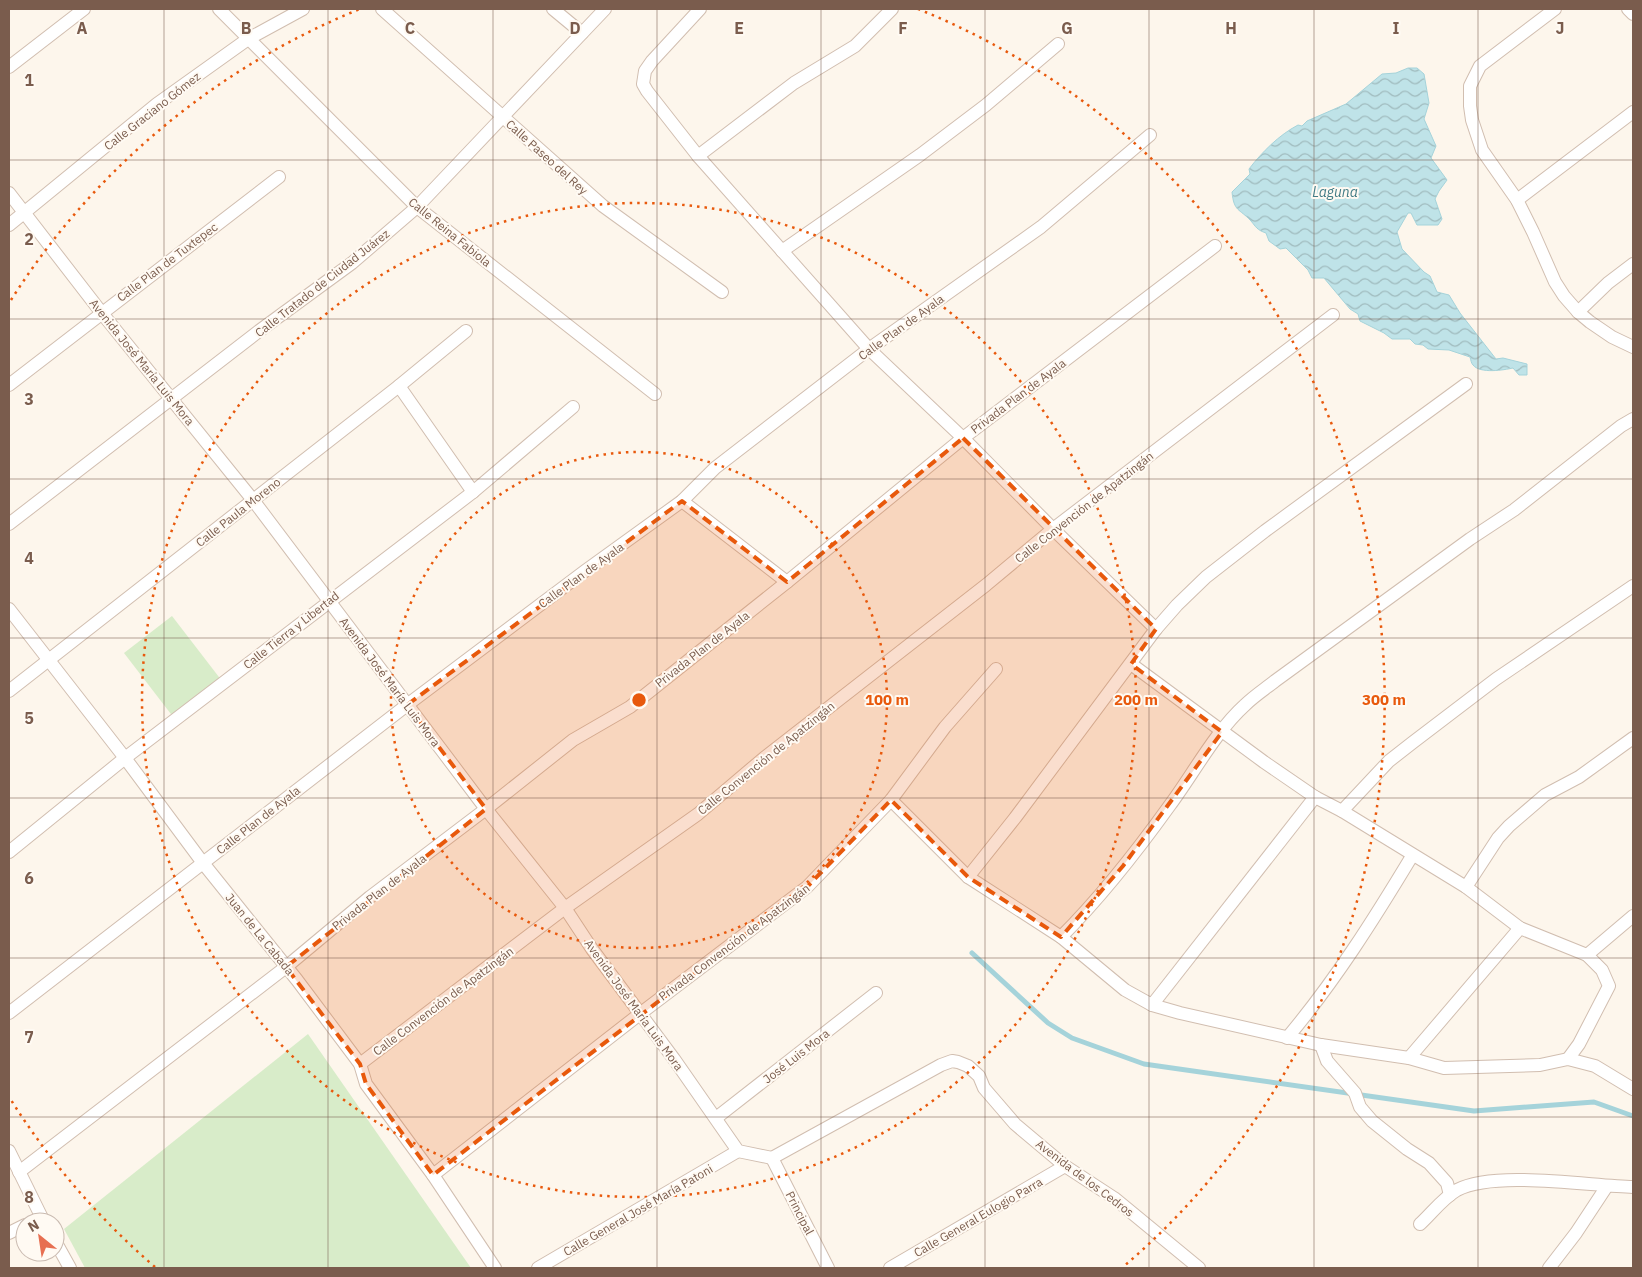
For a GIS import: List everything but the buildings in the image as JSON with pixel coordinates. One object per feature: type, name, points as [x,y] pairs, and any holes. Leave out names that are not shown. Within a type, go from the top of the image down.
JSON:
[{"type":"street","points":[[9,67],[84,9]]},
{"type":"street","name":"Calle Reina Fabiola","points":[[219,9],[417,207],[655,394]]},
{"type":"street","name":"Calle Graciano Gómez","points":[[9,225],[157,104],[248,39],[303,9]]},
{"type":"street","name":"Calle Paseo del Rey","points":[[382,9],[603,206],[722,292]]},
{"type":"street","points":[[553,9],[582,33]]},
{"type":"street","name":"Calle Tratado de Ciudad Juárez","points":[[9,524],[172,398],[352,263],[417,207],[605,9]]},
{"type":"street","points":[[700,9],[645,71],[643,76],[647,91],[698,156],[869,349],[963,438],[1156,629]]},
{"type":"street","points":[[698,156],[794,83],[855,46],[892,9]]},
{"type":"street","points":[[1556,9],[1486,60],[1476,72],[1470,86],[1472,120],[1482,150],[1517,200],[1534,232],[1555,282],[1578,312],[1612,337],[1633,347]]},
{"type":"street","points":[[1628,9],[1633,14]]},
{"type":"street","points":[[782,251],[920,155],[986,105],[1058,44]]},
{"type":"street","points":[[1517,200],[1633,112]]},
{"type":"street","name":"Calle Plan de Ayala","points":[[9,1012],[407,705],[682,501],[715,468],[869,349],[1041,227],[1150,135]]},
{"type":"street","name":"Calle Plan de Tuxtepec","points":[[9,385],[101,312],[279,177]]},
{"type":"street","name":"Avenida José María Luis Mora","points":[[9,193],[101,312],[253,500],[486,809],[565,908],[596,955],[641,1013],[738,1151]]},
{"type":"street","name":"Privada Plan de Ayala","points":[[18,1172],[286,967],[370,897],[573,740],[630,707],[963,438],[1215,246]]},
{"type":"street","points":[[1578,312],[1608,283],[1633,264]]},
{"type":"street","name":"Calle Convención de Apatzingán","points":[[360,1064],[565,908],[698,814],[772,752],[986,585],[1053,529],[1332,315]]},
{"type":"street","name":"Calle Paula Moreno","points":[[9,691],[399,386],[466,331]]},
{"type":"street","points":[[968,877],[1156,629],[1177,605],[1206,577],[1265,531],[1466,384]]},
{"type":"street","points":[[399,386],[473,492]]},
{"type":"street","name":"Calle Tierra y Libertad","points":[[9,852],[125,758],[473,492],[573,407]]},
{"type":"street","points":[[1061,937],[1083,915],[1129,859],[1222,732],[1244,706],[1275,681],[1470,539],[1514,510],[1621,426],[1633,419]]},
{"type":"street","points":[[682,501],[787,582]]},
{"type":"street","points":[[1342,811],[1389,761],[1412,742],[1496,679],[1633,586]]},
{"type":"street","name":"Juan de La Cabada","points":[[9,609],[203,862],[298,980],[360,1064],[366,1084],[433,1175],[495,1268]]},
{"type":"street","points":[[1131,664],[1222,732],[1315,797],[1342,811],[1412,856],[1466,887],[1520,928],[1587,955],[1602,970],[1609,986],[1579,1044],[1568,1059]]},
{"type":"street","name":"Privada Convención de Apatzingán","points":[[433,1175],[807,887],[891,800],[945,727],[996,669]]},
{"type":"street","points":[[1466,887],[1508,826],[1545,795],[1579,777],[1633,738]]},
{"type":"street","points":[[1152,1005],[1315,797]]},
{"type":"street","points":[[891,800],[968,877],[1061,937],[1125,990],[1152,1005],[1287,1038],[1410,1058],[1444,1068],[1540,1065],[1568,1059],[1594,1066],[1633,1088]]},
{"type":"street","points":[[1287,1038],[1317,1002],[1378,913],[1412,856]]},
{"type":"street","points":[[1587,955],[1633,916]]},
{"type":"street","points":[[1410,1058],[1520,928]]},
{"type":"street","name":"José Luis Mora","points":[[716,1118],[876,993]]},
{"type":"street","points":[[1321,1045],[1327,1061],[1355,1093],[1360,1108],[1372,1121],[1407,1149],[1429,1162],[1447,1183],[1450,1195]]},
{"type":"street","name":"Avenida de los Cedros","points":[[772,1158],[941,1065],[952,1061],[958,1062],[968,1066],[979,1076],[984,1088],[1015,1124],[1065,1166],[1114,1198],[1194,1267]]},
{"type":"street","points":[[9,1151],[36,1212]]},
{"type":"street","points":[[738,1151],[772,1158]]},
{"type":"street","name":"Calle General José María Patoni","points":[[538,1268],[738,1151]]},
{"type":"street","name":"Principal","points":[[772,1158],[828,1268]]},
{"type":"street","name":"Calle General Eulogio Parra","points":[[890,1268],[1065,1166]]},
{"type":"street","points":[[1420,1224],[1450,1195],[1460,1189],[1488,1182],[1530,1181],[1633,1188]]},
{"type":"street","points":[[1549,1268],[1576,1233],[1607,1186]]},
{"type":"highlighted area","points":[[963,438],[1156,629],[1131,664],[1222,732],[1123,866],[1061,937],[968,877],[891,800],[807,887],[433,1175],[366,1084],[360,1064],[286,967],[486,809],[407,705],[682,501],[787,582]]},
{"type":"green space","points":[[172,616],[222,681],[174,718],[124,653]]},
{"type":"green space","points":[[308,1034],[471,1268],[85,1268],[65,1228]]},
{"type":"water","name":"Laguna","points":[[1408,68],[1417,68],[1424,74],[1429,103],[1424,119],[1436,146],[1431,158],[1447,180],[1435,199],[1442,219],[1438,225],[1417,225],[1411,213],[1408,213],[1397,232],[1402,249],[1430,276],[1437,292],[1449,295],[1460,313],[1496,359],[1503,358],[1527,364],[1527,375],[1519,375],[1513,368],[1492,371],[1481,370],[1473,365],[1470,357],[1449,350],[1428,349],[1423,345],[1415,344],[1410,339],[1392,339],[1360,321],[1358,314],[1350,309],[1324,278],[1312,278],[1308,270],[1286,248],[1280,249],[1269,241],[1266,233],[1257,228],[1234,203],[1232,192],[1250,174],[1249,169],[1271,144],[1298,125],[1302,126],[1307,121],[1346,104],[1382,74],[1396,73]]},
{"type":"waterway","points":[[972,953],[1048,1023],[1072,1038],[1144,1064],[1474,1111],[1594,1102],[1633,1116]]}]
